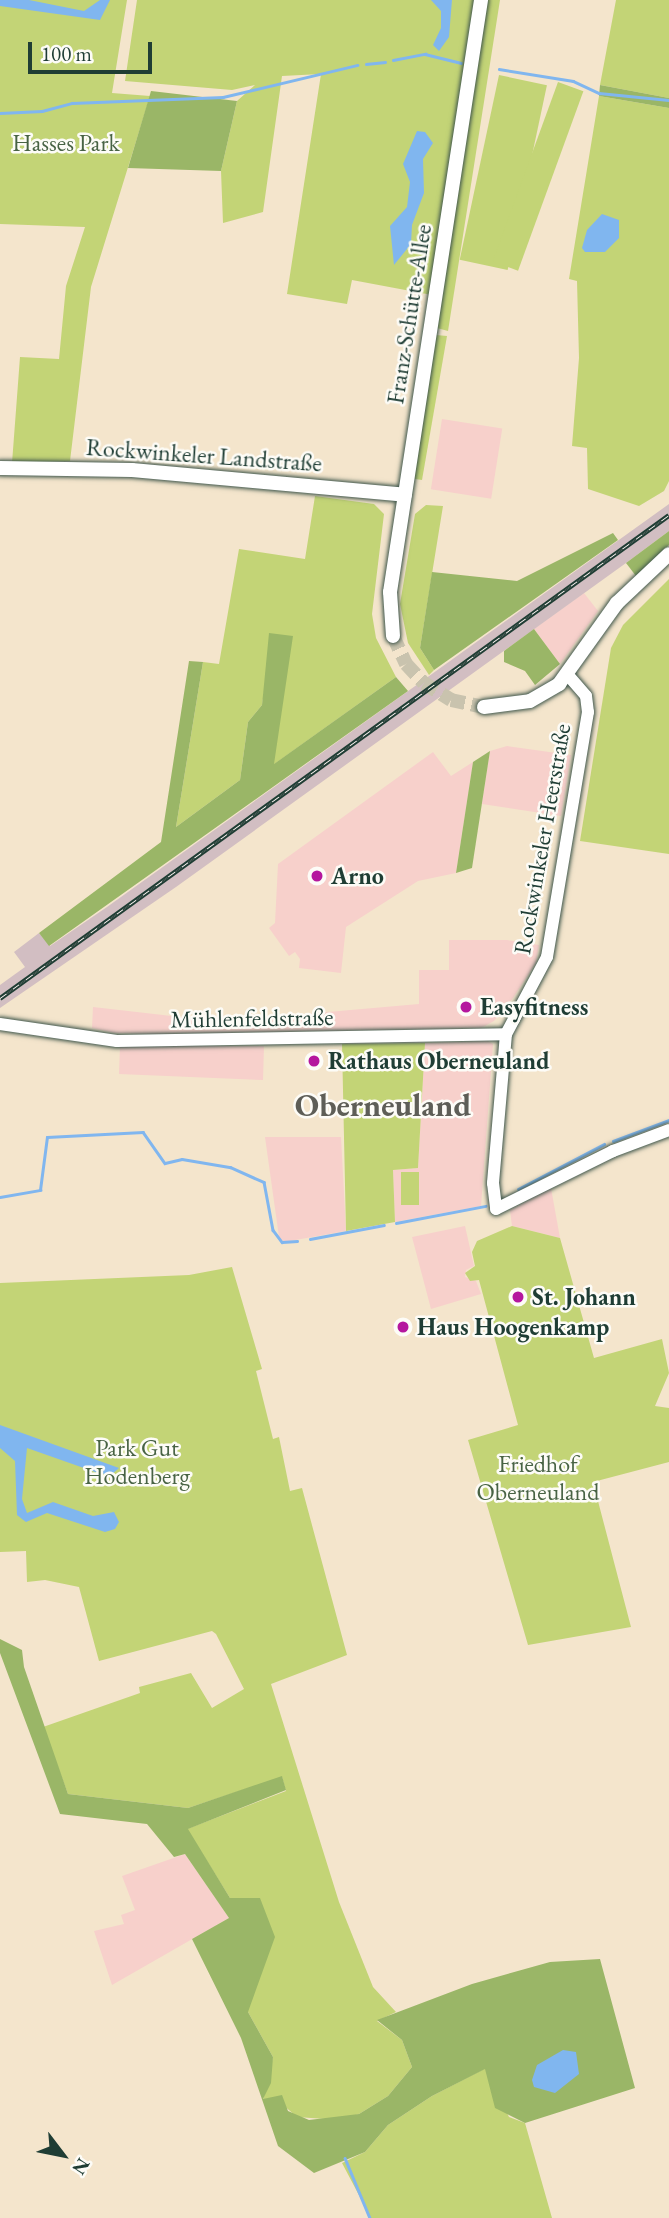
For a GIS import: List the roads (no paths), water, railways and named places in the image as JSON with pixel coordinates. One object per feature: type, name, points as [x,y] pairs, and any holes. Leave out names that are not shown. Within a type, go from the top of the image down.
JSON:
[{"type":"main road","name":"Franz-Schütte-Allee","points":[[393,636],[390,592],[481,0]]},
{"type":"main road","name":"Rockwinkeler Landstraße","points":[[0,468],[145,470],[405,495]]},
{"type":"main road","points":[[484,707],[530,701],[567,674],[617,603],[669,554]]},
{"type":"street","name":"Rockwinkeler Heerstraße","points":[[567,674],[586,696],[588,712],[556,914],[541,974],[515,1011],[506,1034],[493,1183],[496,1209],[613,1151],[669,1130]]},
{"type":"street","name":"Mühlenfeldstraße","points":[[0,1024],[117,1041],[506,1034]]},
{"type":"water","points":[[0,0],[29,0],[84,11],[100,0],[110,0],[100,20],[0,6]]},
{"type":"water","points":[[431,0],[452,0],[449,37],[439,51],[433,45],[441,28],[441,11]]},
{"type":"water","points":[[417,131],[425,132],[433,143],[423,159],[424,193],[412,225],[411,244],[394,265],[390,226],[407,207],[410,182],[403,164]]},
{"type":"water","points":[[602,214],[619,220],[619,238],[605,252],[585,252],[582,248],[587,230]]},
{"type":"water","points":[[0,1425],[119,1468],[111,1475],[98,1473],[27,1448],[22,1499],[27,1513],[53,1502],[93,1516],[114,1512],[119,1522],[115,1529],[105,1532],[47,1513],[26,1522],[17,1515],[15,1461],[0,1448]]},
{"type":"water","points":[[563,2050],[576,2052],[579,2074],[555,2093],[534,2087],[532,2080],[537,2065]]},
{"type":"waterway","points":[[393,60],[425,54],[461,63]]},
{"type":"waterway","points":[[366,64],[385,62]]},
{"type":"waterway","points":[[0,113],[42,111],[72,103],[223,97],[357,65]]},
{"type":"waterway","points":[[499,69],[573,81],[599,93],[669,100]]},
{"type":"waterway","points":[[613,1141],[669,1120]]},
{"type":"waterway","points":[[0,1197],[40,1190],[47,1137],[143,1132],[165,1163],[182,1159],[230,1167],[264,1182],[273,1230],[282,1242],[297,1241]]},
{"type":"waterway","points":[[518,1189],[604,1144]]},
{"type":"waterway","points":[[396,1223],[485,1206]]},
{"type":"waterway","points":[[310,1239],[384,1225]]},
{"type":"waterway","points":[[345,2158],[370,2218]]},
{"type":"tunnel","points":[[393,636],[406,664],[424,683],[451,700],[484,707]]},
{"type":"railway","points":[[0,998],[669,515]]},
{"type":"place","name":"Arno","points":[[317,876]]},
{"type":"place","name":"Easyfitness","points":[[466,1007]]},
{"type":"place","name":"Rathaus Oberneuland","points":[[314,1061]]},
{"type":"place","name":"St. Johann","points":[[518,1297]]},
{"type":"place","name":"Haus Hoogenkamp","points":[[403,1327]]},
{"type":"district","name":"Oberneuland","points":[[383,1105]]},
{"type":"park label","name":"Hasses Park","points":[[66,143]]},
{"type":"park label","name":"Park Gut Hodenberg","points":[[137,1462]]},
{"type":"park label","name":"Friedhof Oberneuland","points":[[538,1478]]}]
